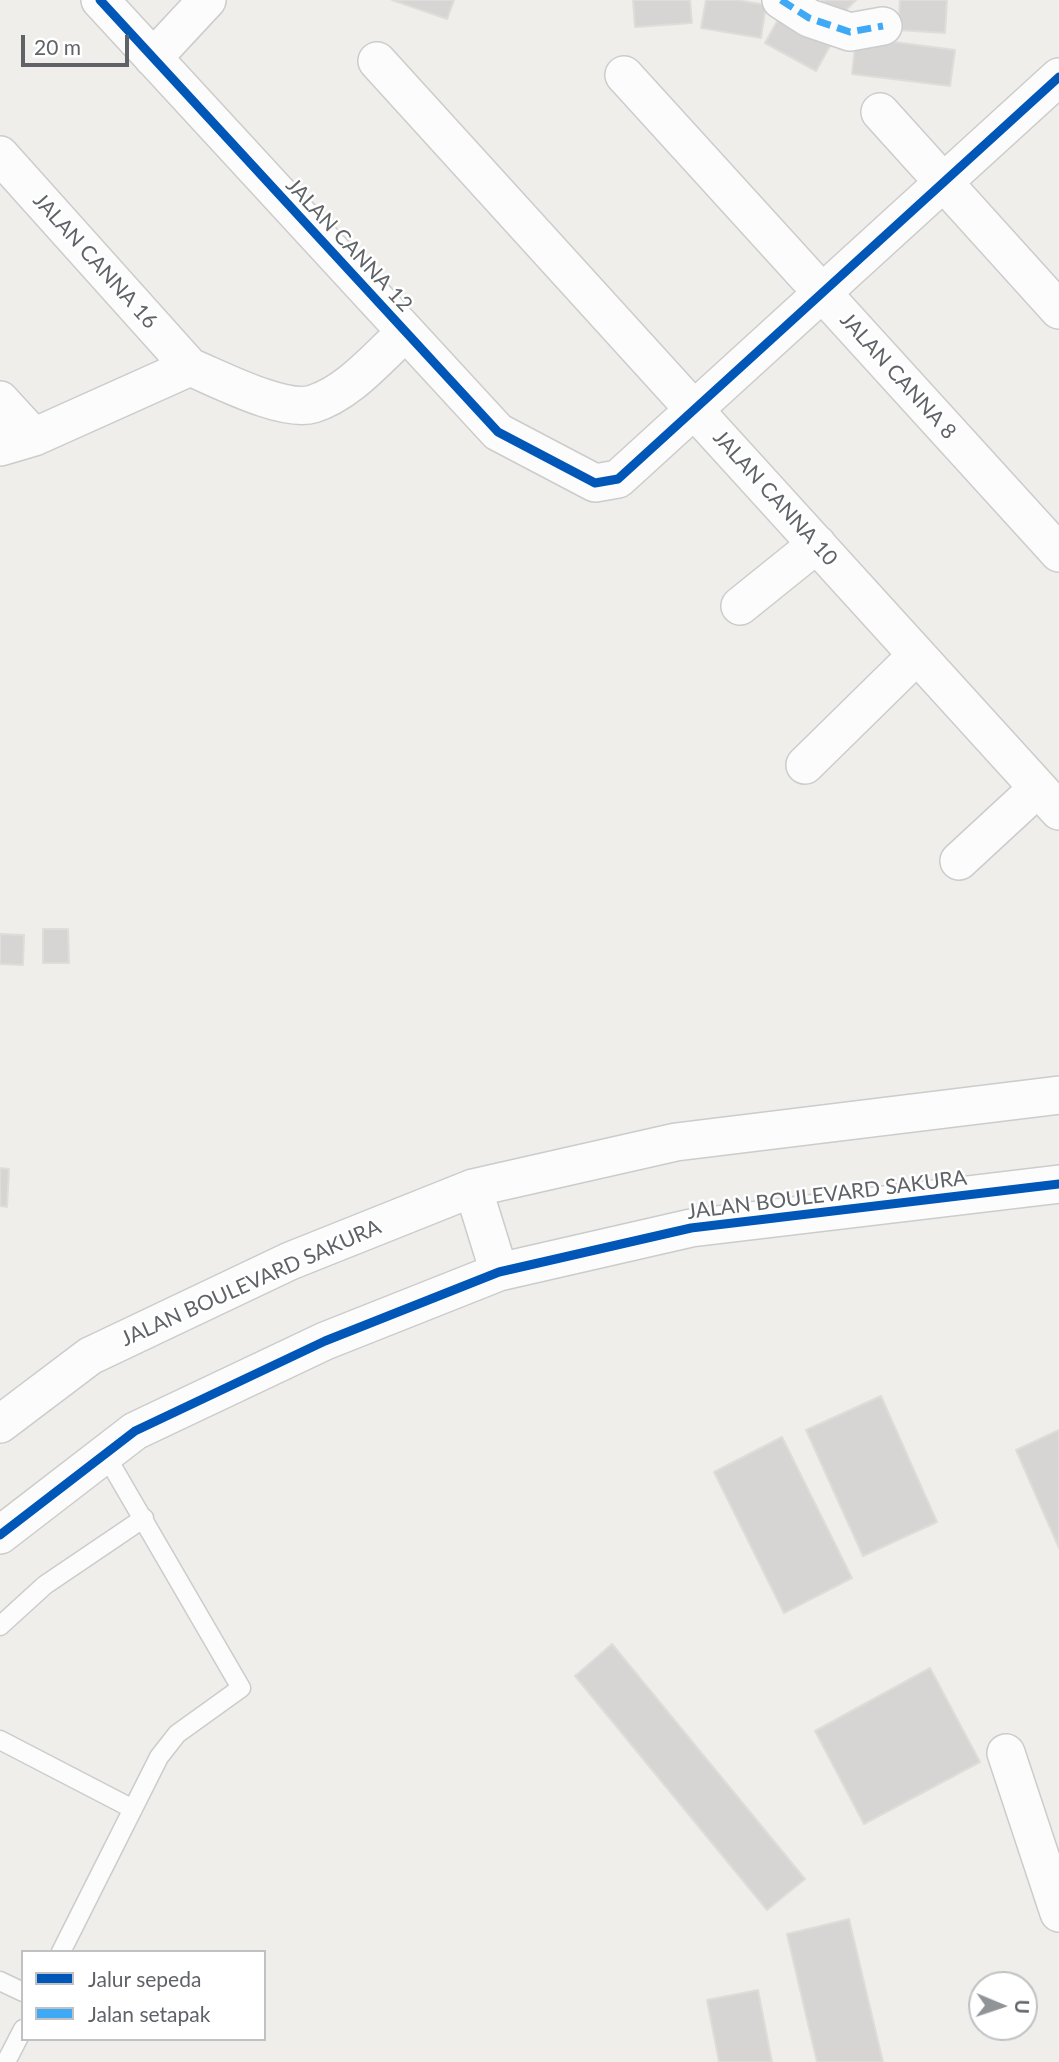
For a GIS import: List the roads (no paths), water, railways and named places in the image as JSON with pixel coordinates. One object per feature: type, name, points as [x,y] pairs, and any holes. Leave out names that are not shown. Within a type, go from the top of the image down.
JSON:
[{"type":"street","name":"JALAN CANNA 12","points":[[100,0],[498,432],[595,483],[618,479],[695,410]]},
{"type":"street","points":[[153,58],[207,0]]},
{"type":"street","points":[[781,0],[809,18],[850,32],[883,26]]},
{"type":"street","name":"JALAN CANNA 10","points":[[377,61],[1049,799]]},
{"type":"street","name":"JALAN CANNA 8","points":[[624,75],[1059,553]]},
{"type":"street","points":[[695,410],[1059,77]]},
{"type":"street","points":[[880,112],[1059,310]]},
{"type":"street","name":"JALAN CANNA 16","points":[[0,155],[190,368]]},
{"type":"street","points":[[0,400],[17,442],[190,368],[276,402],[310,405],[340,391],[406,332]]},
{"type":"street","points":[[740,606],[817,544]]},
{"type":"street","points":[[805,765],[917,655]]},
{"type":"street","points":[[959,861],[1049,799]]},
{"type":"street","name":"JALAN BOULEVARD SAKURA","points":[[0,1424],[90,1356],[290,1261],[473,1188],[676,1142],[1059,1095]]},
{"type":"street","name":"JALAN BOULEVARD SAKURA","points":[[0,1535],[135,1431],[325,1341],[499,1272],[691,1228],[1059,1184]]},
{"type":"street","points":[[473,1188],[499,1272]]},
{"type":"street","points":[[1006,1753],[1059,1913]]},
{"type":"lane","points":[[62,1950],[159,1757],[177,1734],[241,1688],[105,1454]]},
{"type":"lane","points":[[0,1626],[45,1585],[144,1518]]},
{"type":"lane","points":[[0,1740],[133,1809]]},
{"type":"lane","points":[[0,1981],[21,1991]]},
{"type":"lane","points":[[6,2062],[21,2033]]}]
